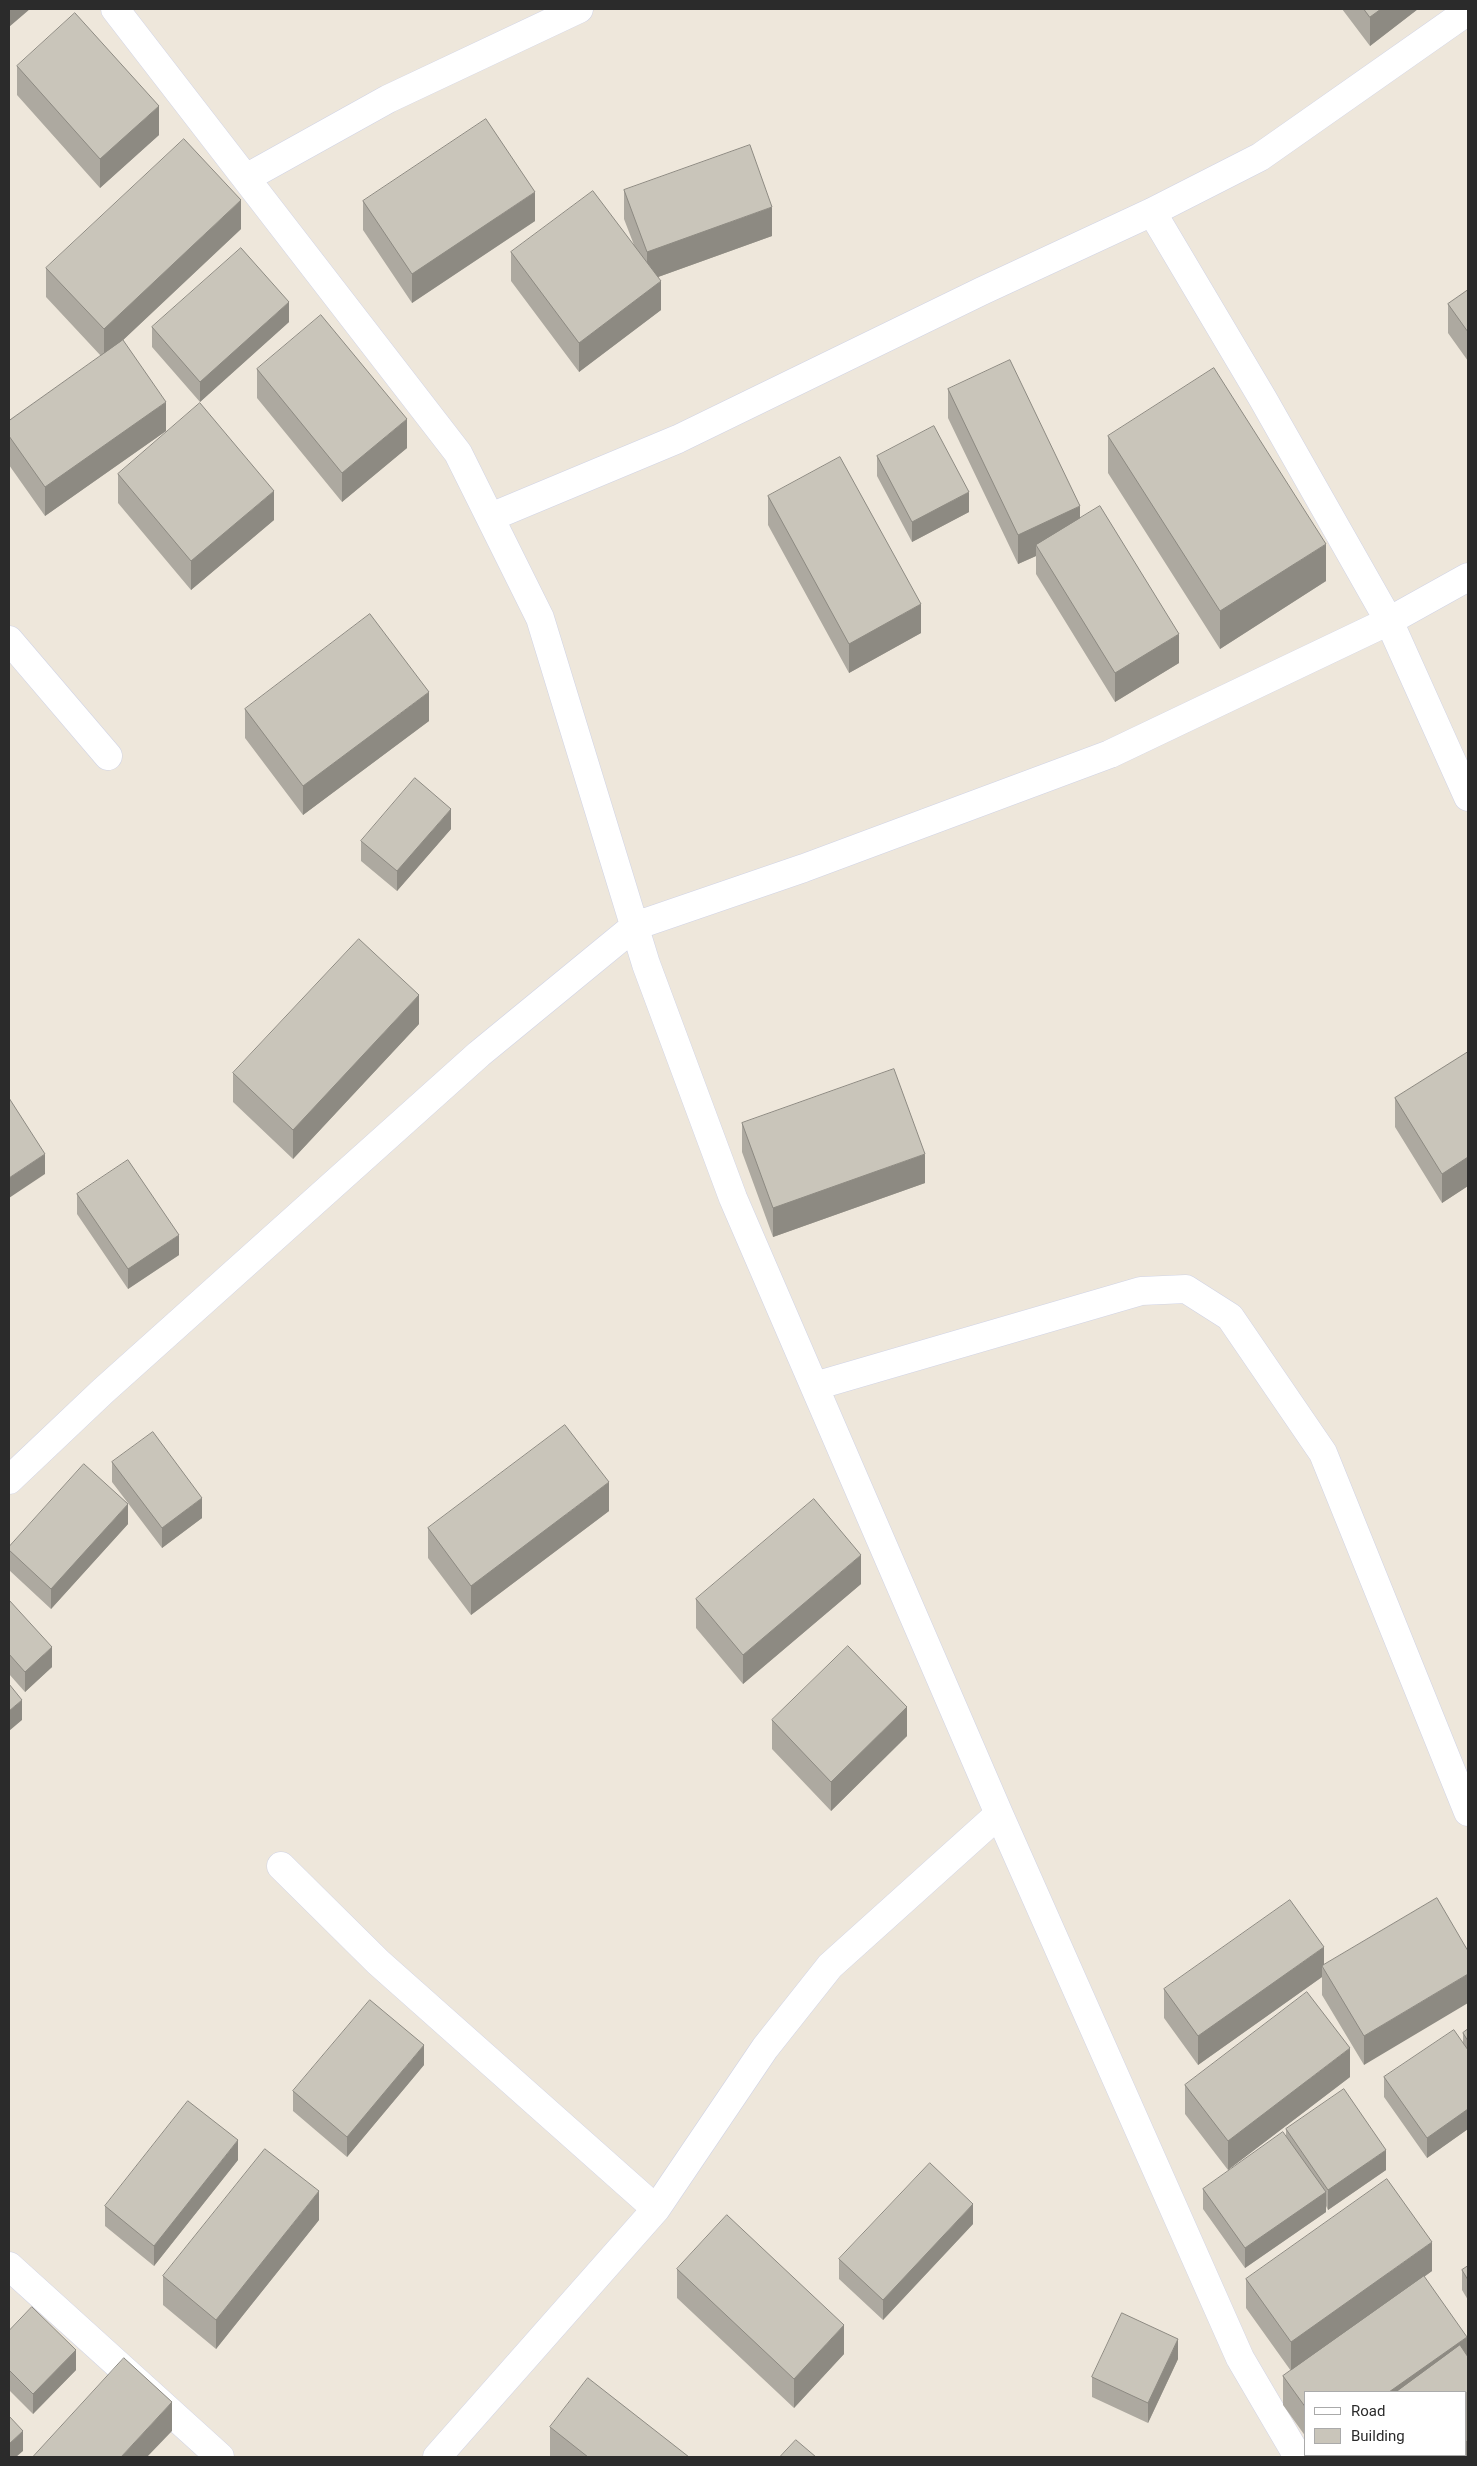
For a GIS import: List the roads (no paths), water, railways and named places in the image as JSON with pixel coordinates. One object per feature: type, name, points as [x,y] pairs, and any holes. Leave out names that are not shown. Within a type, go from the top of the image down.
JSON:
[{"type":"street","points":[[114,9],[458,453],[540,618],[650,974],[733,1198],[999,1814],[1240,2358],[1298,2457]]},
{"type":"street","points":[[246,178],[388,99],[579,9]]},
{"type":"street","points":[[491,517],[678,439],[982,291],[1152,212],[1260,157],[1468,11]]},
{"type":"street","points":[[1152,212],[1263,399],[1389,621],[1468,796]]},
{"type":"street","points":[[9,1480],[103,1391],[479,1054],[635,926],[813,864],[1110,754],[1389,621],[1468,577]]},
{"type":"street","points":[[9,640],[108,756]]},
{"type":"street","points":[[815,1386],[1141,1291],[1186,1289],[1230,1317],[1324,1453],[1468,1812]]},
{"type":"street","points":[[437,2457],[656,2209],[765,2048],[830,1966],[999,1814]]},
{"type":"street","points":[[281,1866],[378,1962],[656,2209]]},
{"type":"street","points":[[9,2266],[220,2457]]}]
